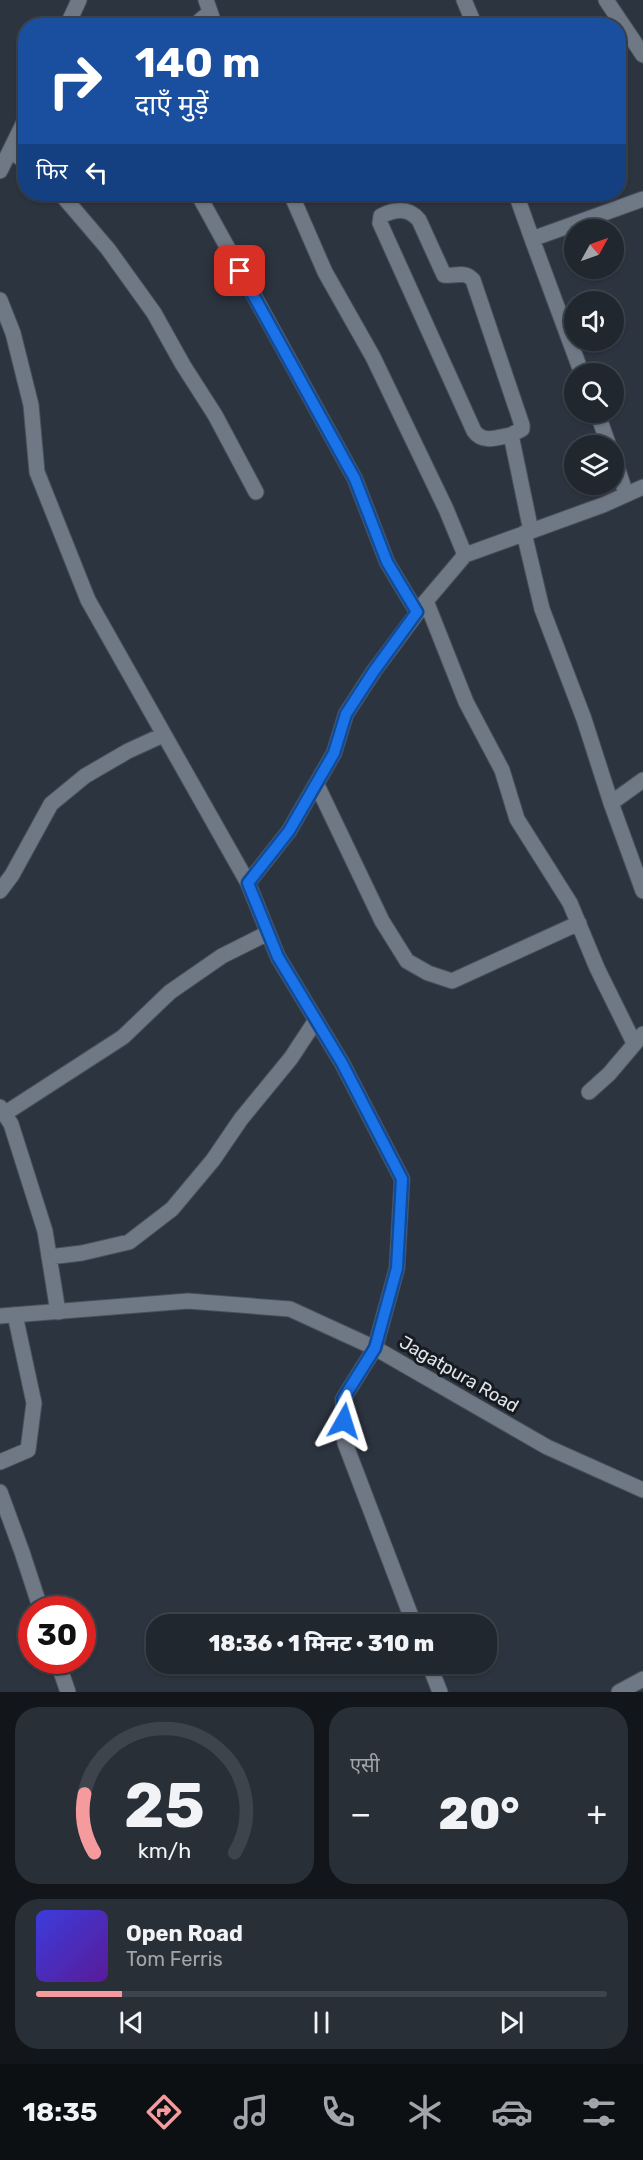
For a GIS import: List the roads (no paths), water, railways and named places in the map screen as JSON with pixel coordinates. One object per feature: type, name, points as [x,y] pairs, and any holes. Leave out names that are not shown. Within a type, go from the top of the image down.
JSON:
[{"type":"street","points":[[71,18],[79,0]]},
{"type":"street","points":[[464,0],[472,18]]},
{"type":"street","points":[[606,0],[617,18]]},
{"type":"street","points":[[626,31],[643,55]]},
{"type":"street","points":[[0,171],[18,135]]},
{"type":"street","points":[[11,150],[18,156]]},
{"type":"street","points":[[532,239],[643,200]]},
{"type":"street","points":[[67,201],[108,249],[154,313],[183,365],[215,415],[255,492]]},
{"type":"street","points":[[202,201],[355,479],[387,562],[421,607],[466,702],[502,770],[517,819],[570,903],[617,1011],[639,1039],[609,1074],[589,1092]]},
{"type":"street","points":[[294,201],[325,272],[373,357],[446,509],[465,555]]},
{"type":"street","points":[[518,201],[578,363]]},
{"type":"street","points":[[407,210],[413,213],[444,276],[468,274],[473,280],[522,425],[522,429],[511,435],[484,439],[478,437],[474,431],[380,223],[381,216],[389,212],[407,210]]},
{"type":"street","points":[[0,300],[13,333],[31,405],[37,472],[88,600],[248,883],[278,957],[342,1063],[402,1179],[397,1268],[375,1348],[343,1399],[345,1443],[410,1614]]},
{"type":"street","points":[[511,435],[542,609],[584,719],[611,803],[637,856],[643,891]]},
{"type":"street","points":[[248,883],[289,831],[317,785],[334,753],[346,714],[374,671],[421,607],[465,555],[603,505],[643,486]]},
{"type":"street","points":[[624,488],[626,494]]},
{"type":"street","points":[[0,891],[12,875],[51,804],[85,776],[164,735]]},
{"type":"street","points":[[611,803],[643,780]]},
{"type":"street","points":[[317,785],[382,921],[407,961],[428,973],[452,981],[579,923]]},
{"type":"street","points":[[58,1311],[45,1231],[10,1124],[2,1111],[123,1037],[170,992],[222,956],[268,933]]},
{"type":"street","points":[[50,1257],[82,1253],[129,1242],[172,1209],[213,1160],[241,1119],[291,1058],[316,1020]]},
{"type":"street","name":"Jagatpura Road","points":[[7,1315],[188,1301],[290,1309],[375,1348],[547,1447],[643,1490]]},
{"type":"street","points":[[0,1462],[28,1450],[34,1402],[7,1315]]},
{"type":"street","points":[[0,1492],[36,1596]]},
{"type":"street","points":[[61,1674],[66,1692]]},
{"type":"street","points":[[433,1674],[440,1692]]},
{"type":"street","points":[[619,1692],[643,1679]]}]
